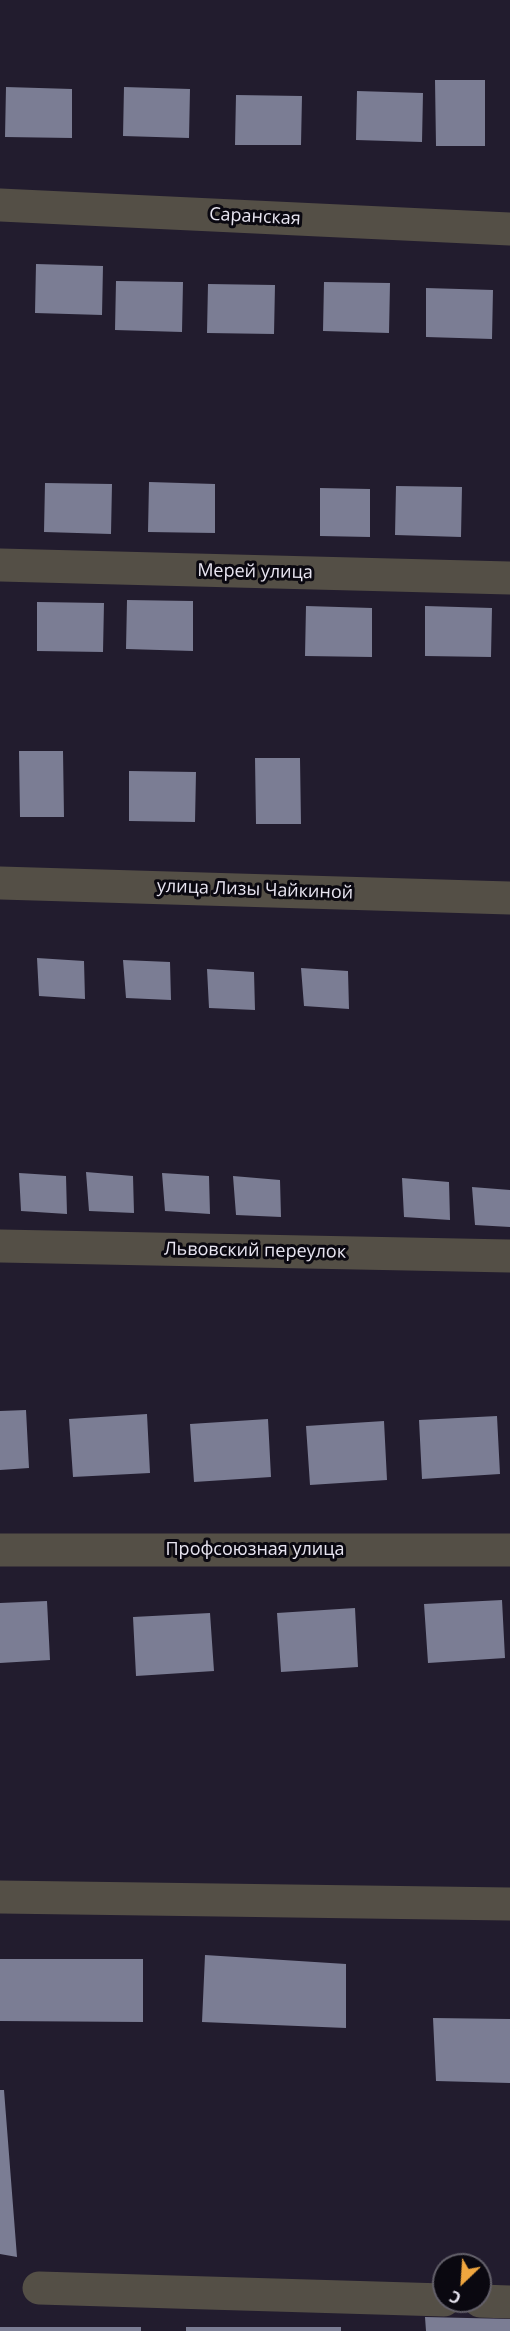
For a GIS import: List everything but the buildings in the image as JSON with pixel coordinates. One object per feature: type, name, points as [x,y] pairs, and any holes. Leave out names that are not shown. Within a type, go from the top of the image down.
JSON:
[{"type":"street","name":"Саранская","points":[[0,205],[510,229]]},
{"type":"street","name":"Мерей улица","points":[[0,565],[510,578]]},
{"type":"street","name":"улица Лизы Чайкиной","points":[[0,883],[510,898]]},
{"type":"street","name":"Львовский переулок","points":[[0,1246],[510,1256]]},
{"type":"street","name":"Профсоюзная улица","points":[[0,1550],[510,1550]]},
{"type":"street","points":[[0,1897],[510,1904]]},
{"type":"street","points":[[39,2288],[432,2300]]},
{"type":"street","points":[[492,2301],[510,2302]]}]
